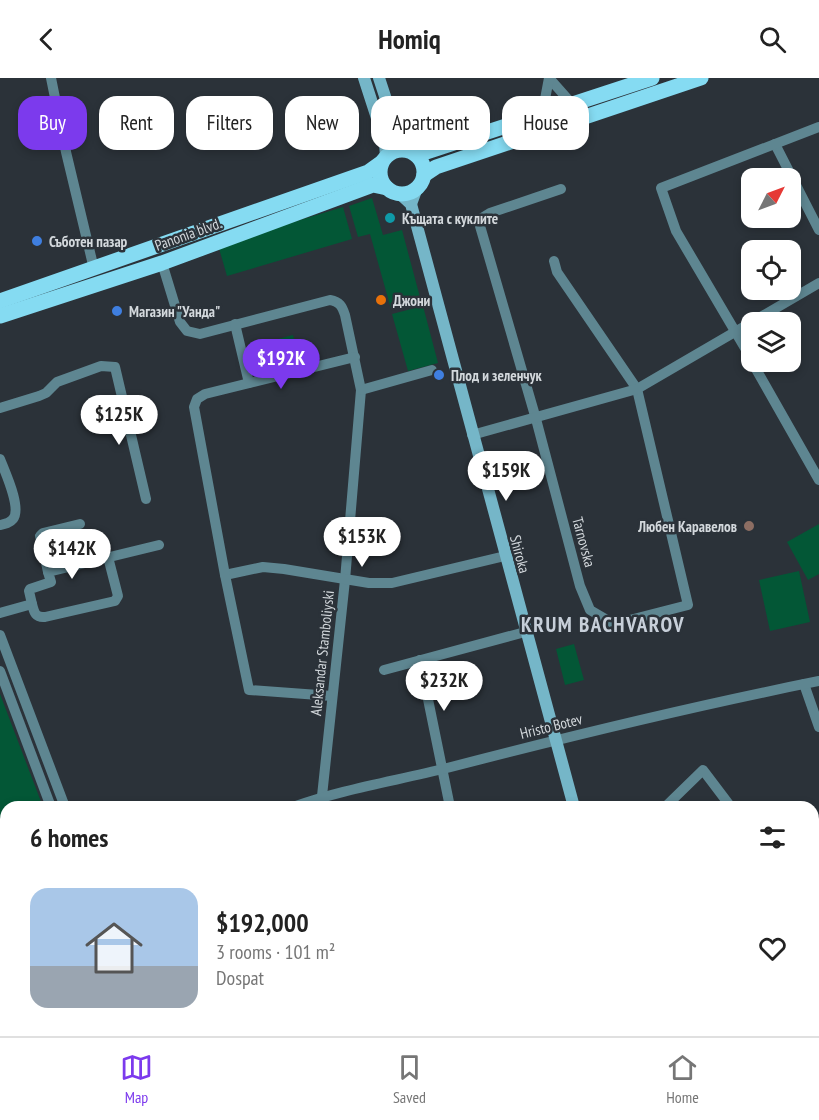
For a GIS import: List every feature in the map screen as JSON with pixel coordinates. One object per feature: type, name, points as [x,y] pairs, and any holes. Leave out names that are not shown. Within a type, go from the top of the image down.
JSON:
[{"type":"main road","points":[[364,78],[385,143],[381,178],[399,195]]},
{"type":"main road","points":[[379,78],[411,152],[423,164],[421,181]]},
{"type":"main road","name":"Panonia blvd.","points":[[589,100],[652,78]]},
{"type":"main road","name":"Panonia blvd.","points":[[0,316],[162,263],[373,185],[399,195],[409,192],[436,167],[700,78]]},
{"type":"main road","name":"Panonia blvd.","points":[[0,301],[368,172],[394,151],[411,152],[502,126]]},
{"type":"main road","name":"Shiroka","points":[[399,195],[472,435],[572,801]]},
{"type":"street","points":[[51,78],[94,269]]},
{"type":"street","points":[[549,78],[565,96]]},
{"type":"street","points":[[546,96],[549,78]]},
{"type":"street","points":[[741,342],[676,231],[661,188],[819,127]]},
{"type":"street","points":[[775,144],[819,230]]},
{"type":"street","name":"Tarnovska","points":[[561,189],[490,213],[482,218],[480,226],[536,419],[580,586],[590,610],[614,624],[688,604],[637,389]]},
{"type":"street","points":[[554,261],[558,272],[637,389]]},
{"type":"street","name":"Aleksandar Stamboliyski","points":[[162,263],[178,318],[187,331],[200,334],[330,300],[337,301],[342,306],[345,315],[361,390],[324,801]]},
{"type":"street","points":[[472,435],[637,389],[819,283]]},
{"type":"street","points":[[235,324],[249,383]]},
{"type":"street","points":[[332,696],[249,690],[194,407],[197,399],[205,394],[355,357]]},
{"type":"street","points":[[0,408],[39,396],[46,393],[57,382],[101,366],[116,367],[147,499]]},
{"type":"street","points":[[361,390],[432,370]]},
{"type":"street","points":[[758,372],[819,480]]},
{"type":"street","points":[[0,459],[17,507],[15,518],[9,523],[0,525]]},
{"type":"street","points":[[80,524],[43,532],[40,536],[51,582],[30,588],[35,614],[39,618],[115,601],[118,596],[108,557]]},
{"type":"street","points":[[48,572],[159,545]]},
{"type":"street","points":[[225,575],[263,567],[369,583],[392,583],[505,556]]},
{"type":"street","points":[[0,613],[32,604]]},
{"type":"street","points":[[384,670],[525,632]]},
{"type":"street","points":[[0,635],[63,801]]},
{"type":"street","points":[[420,660],[449,801]]},
{"type":"street","points":[[0,671],[49,801]]},
{"type":"street","name":"Hristo Botev","points":[[328,801],[555,740],[819,681]]},
{"type":"street","points":[[804,684],[819,727]]},
{"type":"street","points":[[671,801],[703,770],[726,801]]},
{"type":"green space","points":[[372,198],[383,235],[402,230],[421,301],[391,309],[370,234],[358,237],[349,206]]},
{"type":"green space","points":[[343,207],[352,239],[227,276],[218,245]]},
{"type":"green space","points":[[423,306],[438,363],[408,371],[392,314]]},
{"type":"green space","points":[[293,335],[301,367],[287,371],[278,339]]},
{"type":"green space","points":[[819,524],[819,574],[808,580],[787,542]]},
{"type":"green space","points":[[799,571],[810,622],[770,631],[759,580]]},
{"type":"green space","points":[[574,644],[584,680],[565,685],[556,649]]},
{"type":"green space","points":[[0,694],[41,801],[0,801]]},
{"type":"place","name":"Къщата с куклите","points":[[390,218]]},
{"type":"place","name":"Съботен пазар","points":[[37,241]]},
{"type":"place","name":"Джони","points":[[381,300]]},
{"type":"place","name":"Магазин \"Уанда\"","points":[[117,311]]},
{"type":"place","name":"Плод и зеленчук","points":[[439,375]]},
{"type":"place","name":"Любен Каравелов","points":[[749,526]]},
{"type":"district","name":"KRUM BACHVAROV","points":[[603,624]]}]
